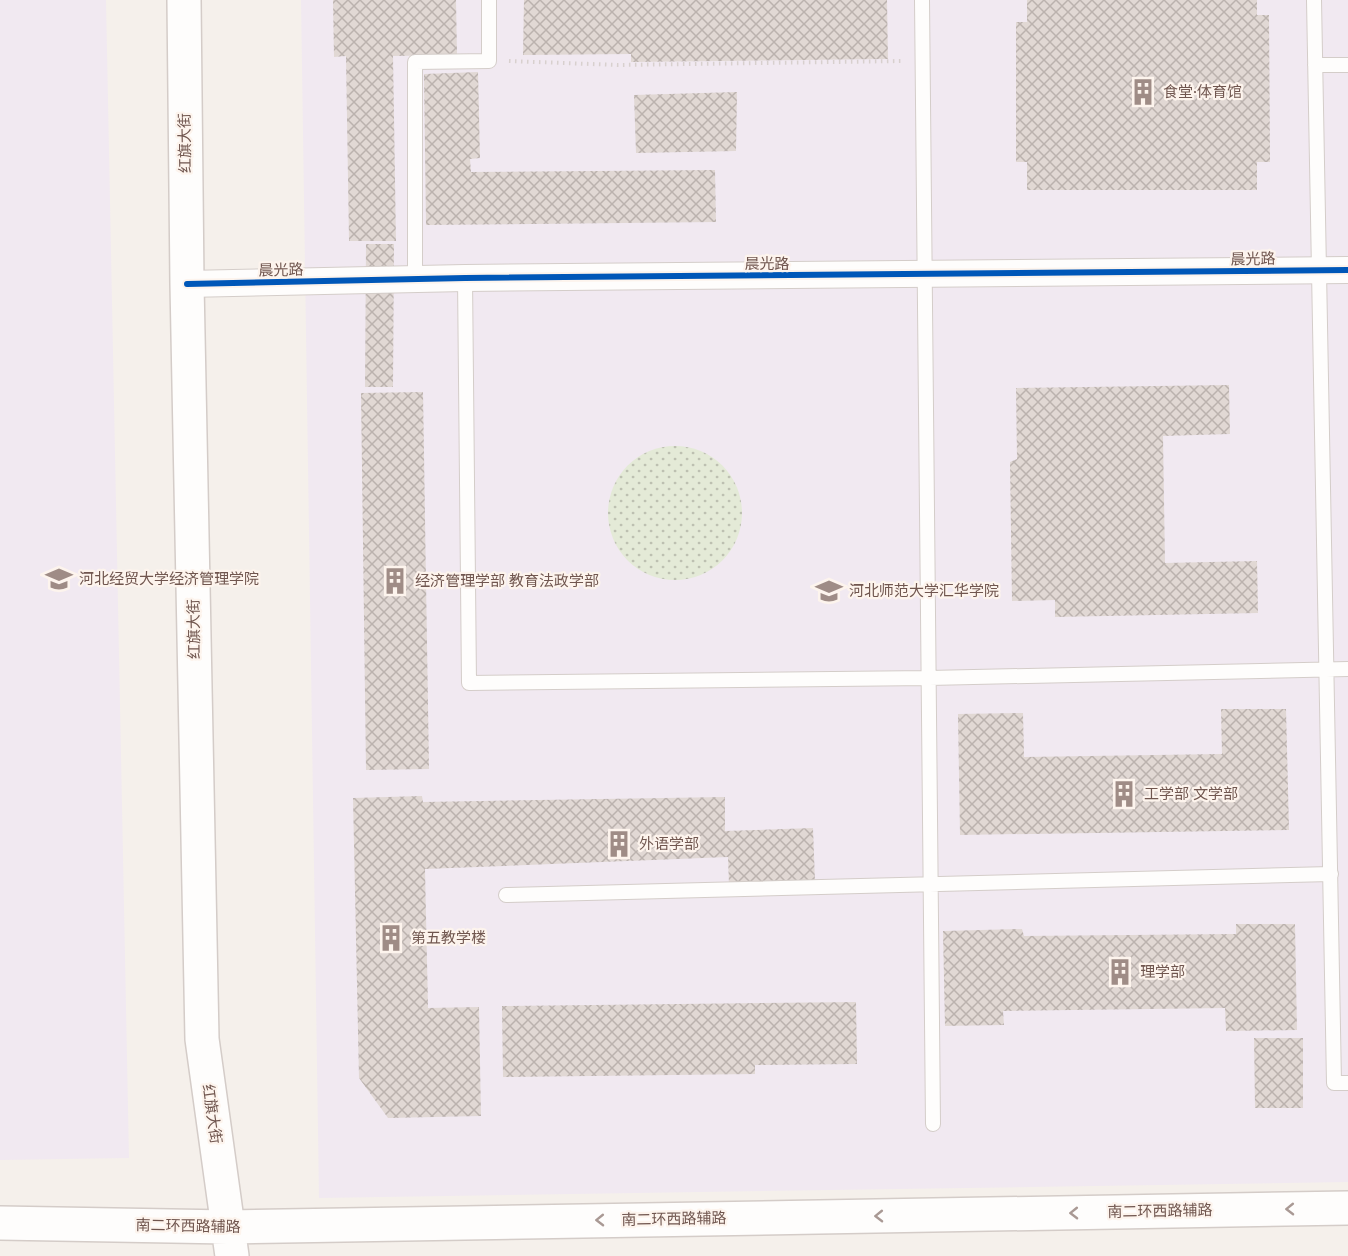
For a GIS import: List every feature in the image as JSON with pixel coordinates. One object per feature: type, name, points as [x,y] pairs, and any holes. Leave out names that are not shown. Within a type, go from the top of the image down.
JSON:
[{"type":"main road","name":"红旗大街","points":[[184,0],[187,284],[202,1039],[230,1241]]},
{"type":"main road","name":"南二环西路辅路","points":[[0,1223],[230,1241],[1348,1208]]},
{"type":"street","name":"晨光路","points":[[187,284],[465,278],[1348,270]]},
{"type":"lane","points":[[414,279],[415,62],[489,62],[489,0]]},
{"type":"lane","points":[[922,0],[933,1124]]},
{"type":"lane","points":[[1314,0],[1334,1083],[1348,1083]]},
{"type":"lane","points":[[1315,65],[1348,65]]},
{"type":"lane","points":[[465,278],[469,683],[929,678],[1348,669]]},
{"type":"lane","points":[[506,895],[1331,874]]},
{"type":"path","points":[[489,62],[618,65],[922,61]]},
{"type":"shaded area","name":"河北经贸大学经济管理学院","points":[[0,0],[106,0],[129,1158],[0,1160]]},
{"type":"shaded area","name":"河北师范大学汇华学院","points":[[301,0],[1348,0],[1348,1182],[319,1198]]},
{"type":"green space","points":[[675,446],[701,451],[723,465],[737,487],[742,513],[737,539],[723,561],[701,575],[675,580],[649,575],[627,561],[613,539],[608,513],[613,487],[627,465],[649,451]]},
{"type":"building","points":[[333,0],[456,0],[457,55],[393,56],[396,241],[349,241],[346,56],[334,57]]},
{"type":"building","points":[[524,0],[887,0],[888,59],[631,62],[631,54],[523,55]]},
{"type":"building","name":"食堂·体育馆","points":[[1027,0],[1257,0],[1257,15],[1269,15],[1270,162],[1257,162],[1257,190],[1027,190],[1027,162],[1016,162],[1016,22],[1027,22]]},
{"type":"building","points":[[478,72],[480,158],[470,159],[471,172],[715,170],[716,222],[426,225],[424,74]]},
{"type":"building","points":[[737,92],[736,151],[636,153],[634,95]]},
{"type":"building","points":[[366,244],[394,244],[393,387],[365,387]]},
{"type":"building","points":[[1229,385],[1230,434],[1163,436],[1165,563],[1257,561],[1258,613],[1055,617],[1055,600],[1012,601],[1010,462],[1017,459],[1016,388]]},
{"type":"building","name":"经济管理学部 教育法政学部","points":[[423,392],[429,769],[366,770],[361,393]]},
{"type":"building","name":"工学部 文学部","points":[[1221,709],[1286,709],[1289,830],[960,835],[958,714],[1023,713],[1024,757],[1222,754]]},
{"type":"building","points":[[422,796],[423,802],[725,797],[725,831],[813,828],[815,882],[729,885],[728,857],[425,869],[428,1008],[479,1007],[481,1116],[388,1118],[359,1078],[353,798]]},
{"type":"building","name":"理学部","points":[[1236,924],[1295,924],[1297,1030],[1226,1031],[1225,1008],[1003,1011],[1004,1025],[945,1026],[943,931],[1022,929],[1024,936],[1236,934]]},
{"type":"building","points":[[856,1002],[857,1064],[755,1065],[755,1074],[503,1077],[502,1006]]},
{"type":"building","points":[[1254,1038],[1303,1038],[1303,1108],[1255,1108]]},
{"type":"cycle path","points":[[187,284],[465,278],[1348,270]]},
{"type":"place","name":"食堂·体育馆","points":[[1143,92]]},
{"type":"place","name":"河北经贸大学经济管理学院","points":[[59,579]]},
{"type":"place","name":"经济管理学部 教育法政学部","points":[[395,581]]},
{"type":"place","name":"河北师范大学汇华学院","points":[[829,591]]},
{"type":"place","name":"工学部 文学部","points":[[1124,794]]},
{"type":"place","name":"外语学部","points":[[619,844]]},
{"type":"place","name":"第五教学楼","points":[[391,938]]},
{"type":"place","name":"理学部","points":[[1120,972]]}]
